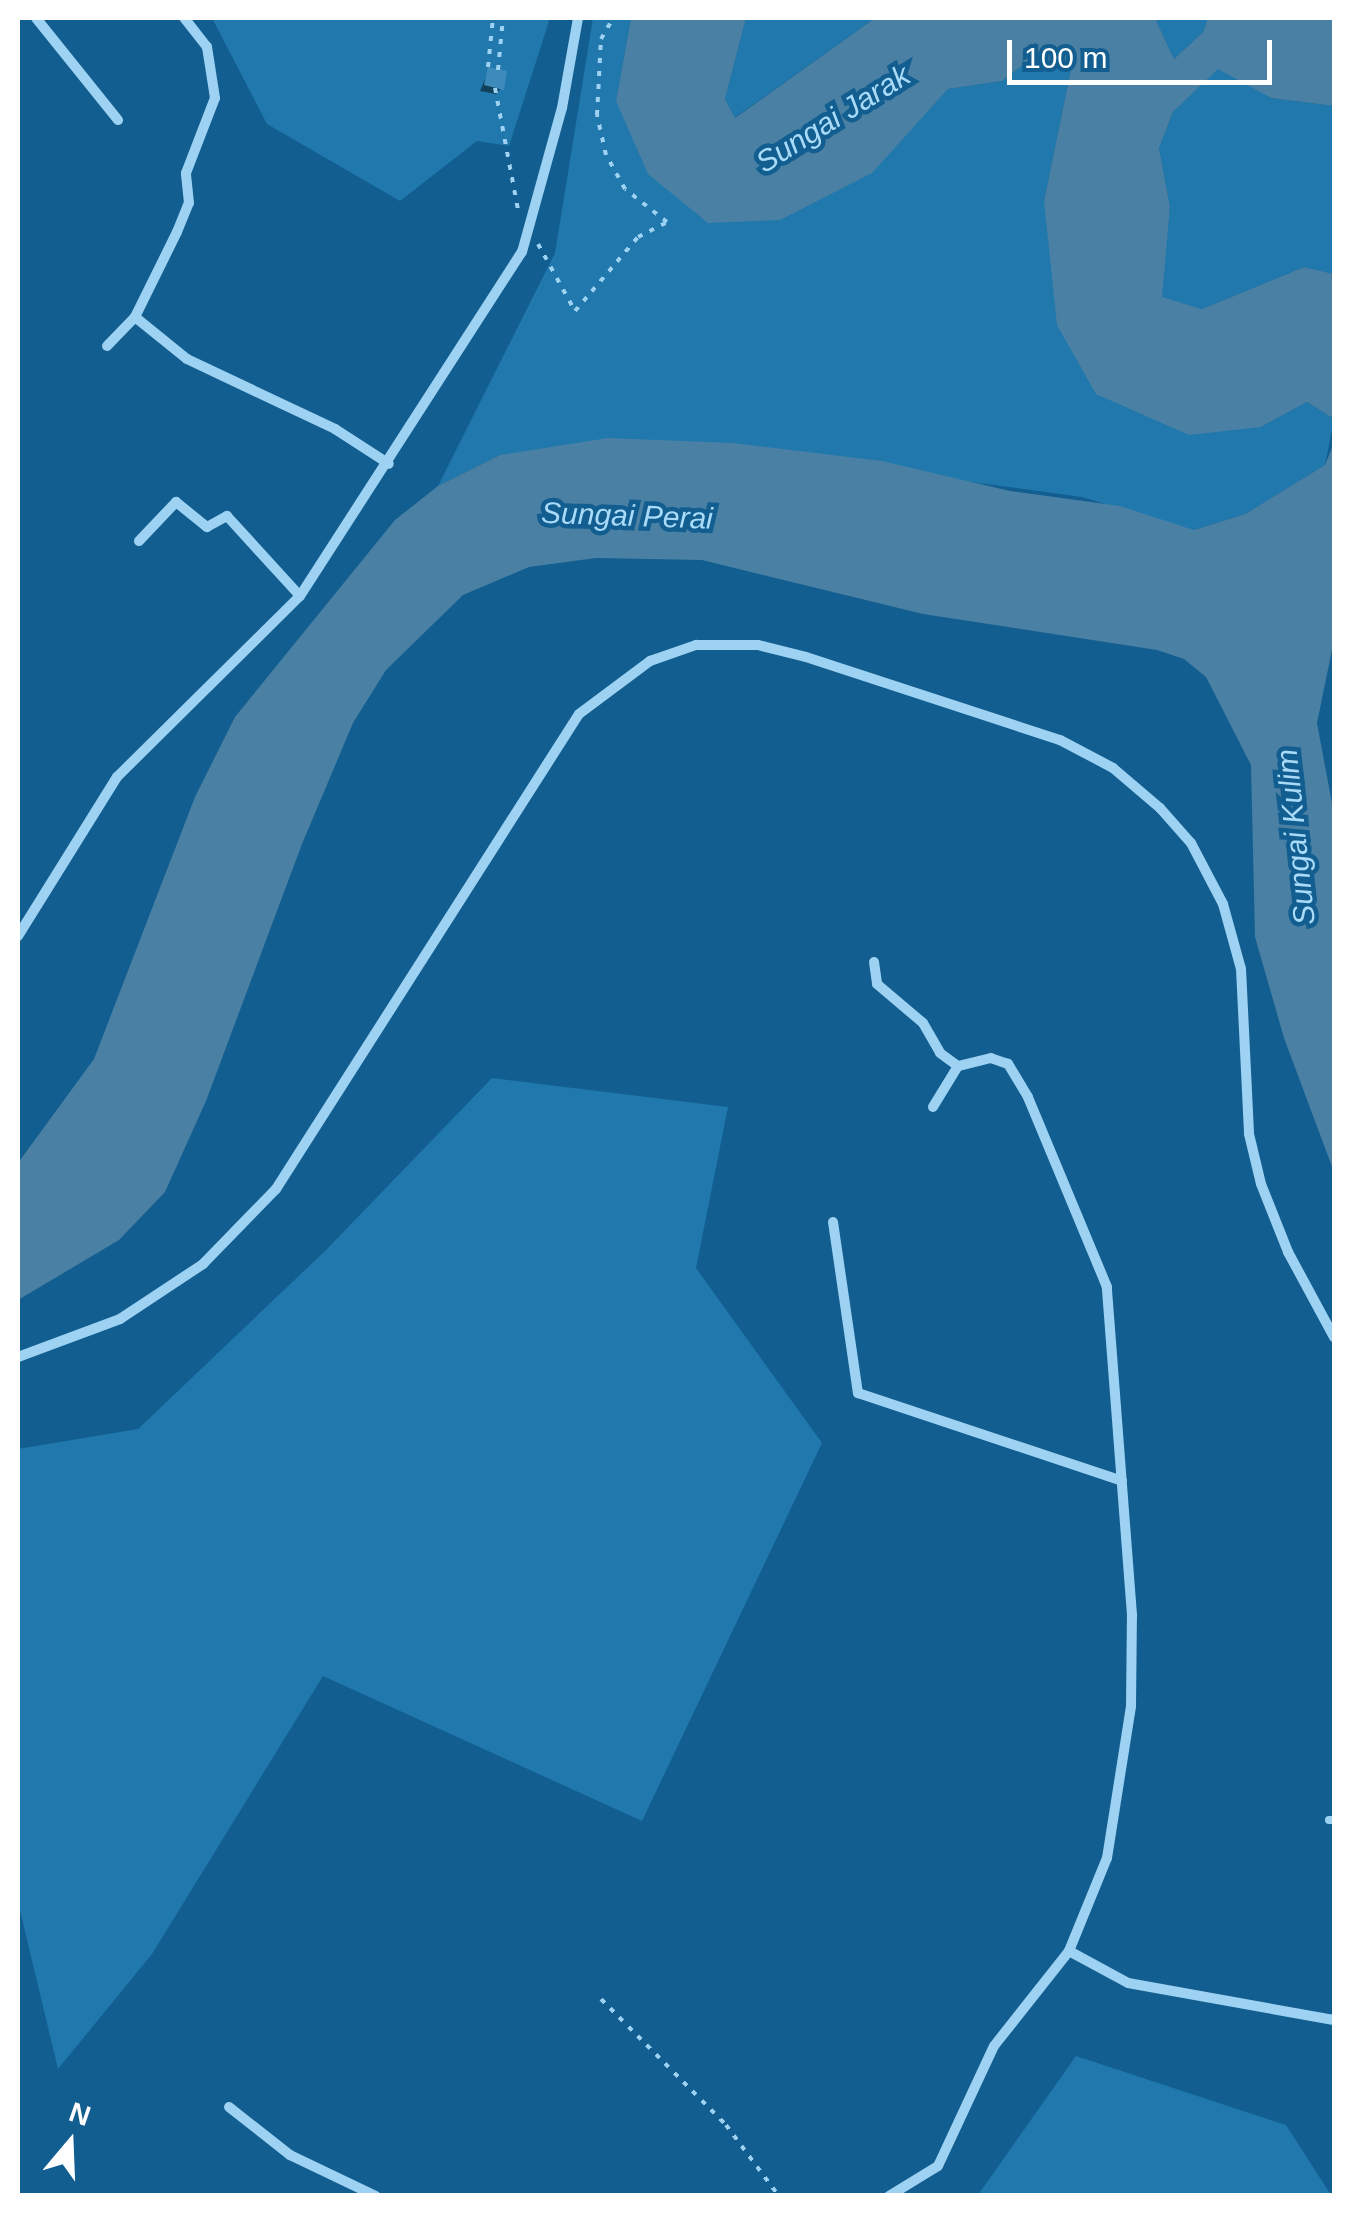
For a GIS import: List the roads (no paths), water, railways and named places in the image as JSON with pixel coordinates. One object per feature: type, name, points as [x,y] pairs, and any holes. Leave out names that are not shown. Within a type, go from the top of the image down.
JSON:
[{"type":"street","points":[[36,18],[118,120]]},
{"type":"street","points":[[107,346],[135,317],[188,203],[186,172],[215,98],[207,47],[184,18]]},
{"type":"street","points":[[18,936],[117,777],[300,596],[522,252],[562,108],[578,18]]},
{"type":"street","points":[[135,317],[187,359],[335,429],[388,464]]},
{"type":"street","points":[[139,541],[176,502],[207,527],[227,516],[300,596]]},
{"type":"street","points":[[18,1357],[120,1319],[202,1264],[276,1189],[580,714],[650,661],[696,645],[758,645],[806,657],[1060,740],[1113,768],[1160,808],[1191,843],[1223,904],[1241,969],[1249,1134],[1262,1184],[1288,1252],[1334,1337]]},
{"type":"street","points":[[874,962],[877,984],[924,1024],[940,1053],[958,1066]]},
{"type":"street","points":[[889,2196],[938,2166],[994,2046],[1069,1951],[1107,1858],[1132,1706],[1122,1481],[1106,1287],[1028,1098],[1008,1064],[991,1058],[958,1066],[933,1107]]},
{"type":"street","points":[[833,1222],[858,1393],[1122,1481]]},
{"type":"street","points":[[1069,1951],[1128,1983],[1334,2020]]},
{"type":"street","points":[[229,2107],[290,2154],[376,2196]]},
{"type":"water","name":"Sungai Jarak","points":[[631,18],[746,18],[725,99],[735,118],[875,18],[1155,18],[1174,59],[1203,32],[1208,18],[1334,18],[1334,106],[1271,98],[1218,69],[1173,112],[1159,148],[1170,207],[1162,297],[1202,309],[1304,267],[1334,274],[1334,419],[1307,402],[1261,427],[1189,435],[1096,394],[1057,325],[1044,201],[1071,69],[1032,58],[1002,81],[948,89],[872,173],[780,220],[708,223],[648,174],[616,101]]},
{"type":"water","points":[[608,438],[734,443],[882,461],[1010,491],[1120,506],[1194,530],[1245,514],[1325,465],[1334,443],[1334,640],[1317,723],[1334,814],[1334,1172],[1284,1038],[1255,937],[1251,765],[1206,677],[1184,659],[1157,650],[923,614],[702,560],[596,558],[529,567],[463,595],[386,670],[353,723],[302,844],[206,1101],[165,1192],[119,1240],[18,1300],[18,1163],[94,1059],[195,797],[235,717],[395,520],[438,486],[500,455]]},
{"type":"water label","name":"Sungai Perai","points":[[627,516]]},
{"type":"water label","name":"Sungai Kulim","points":[[1296,837]]}]
